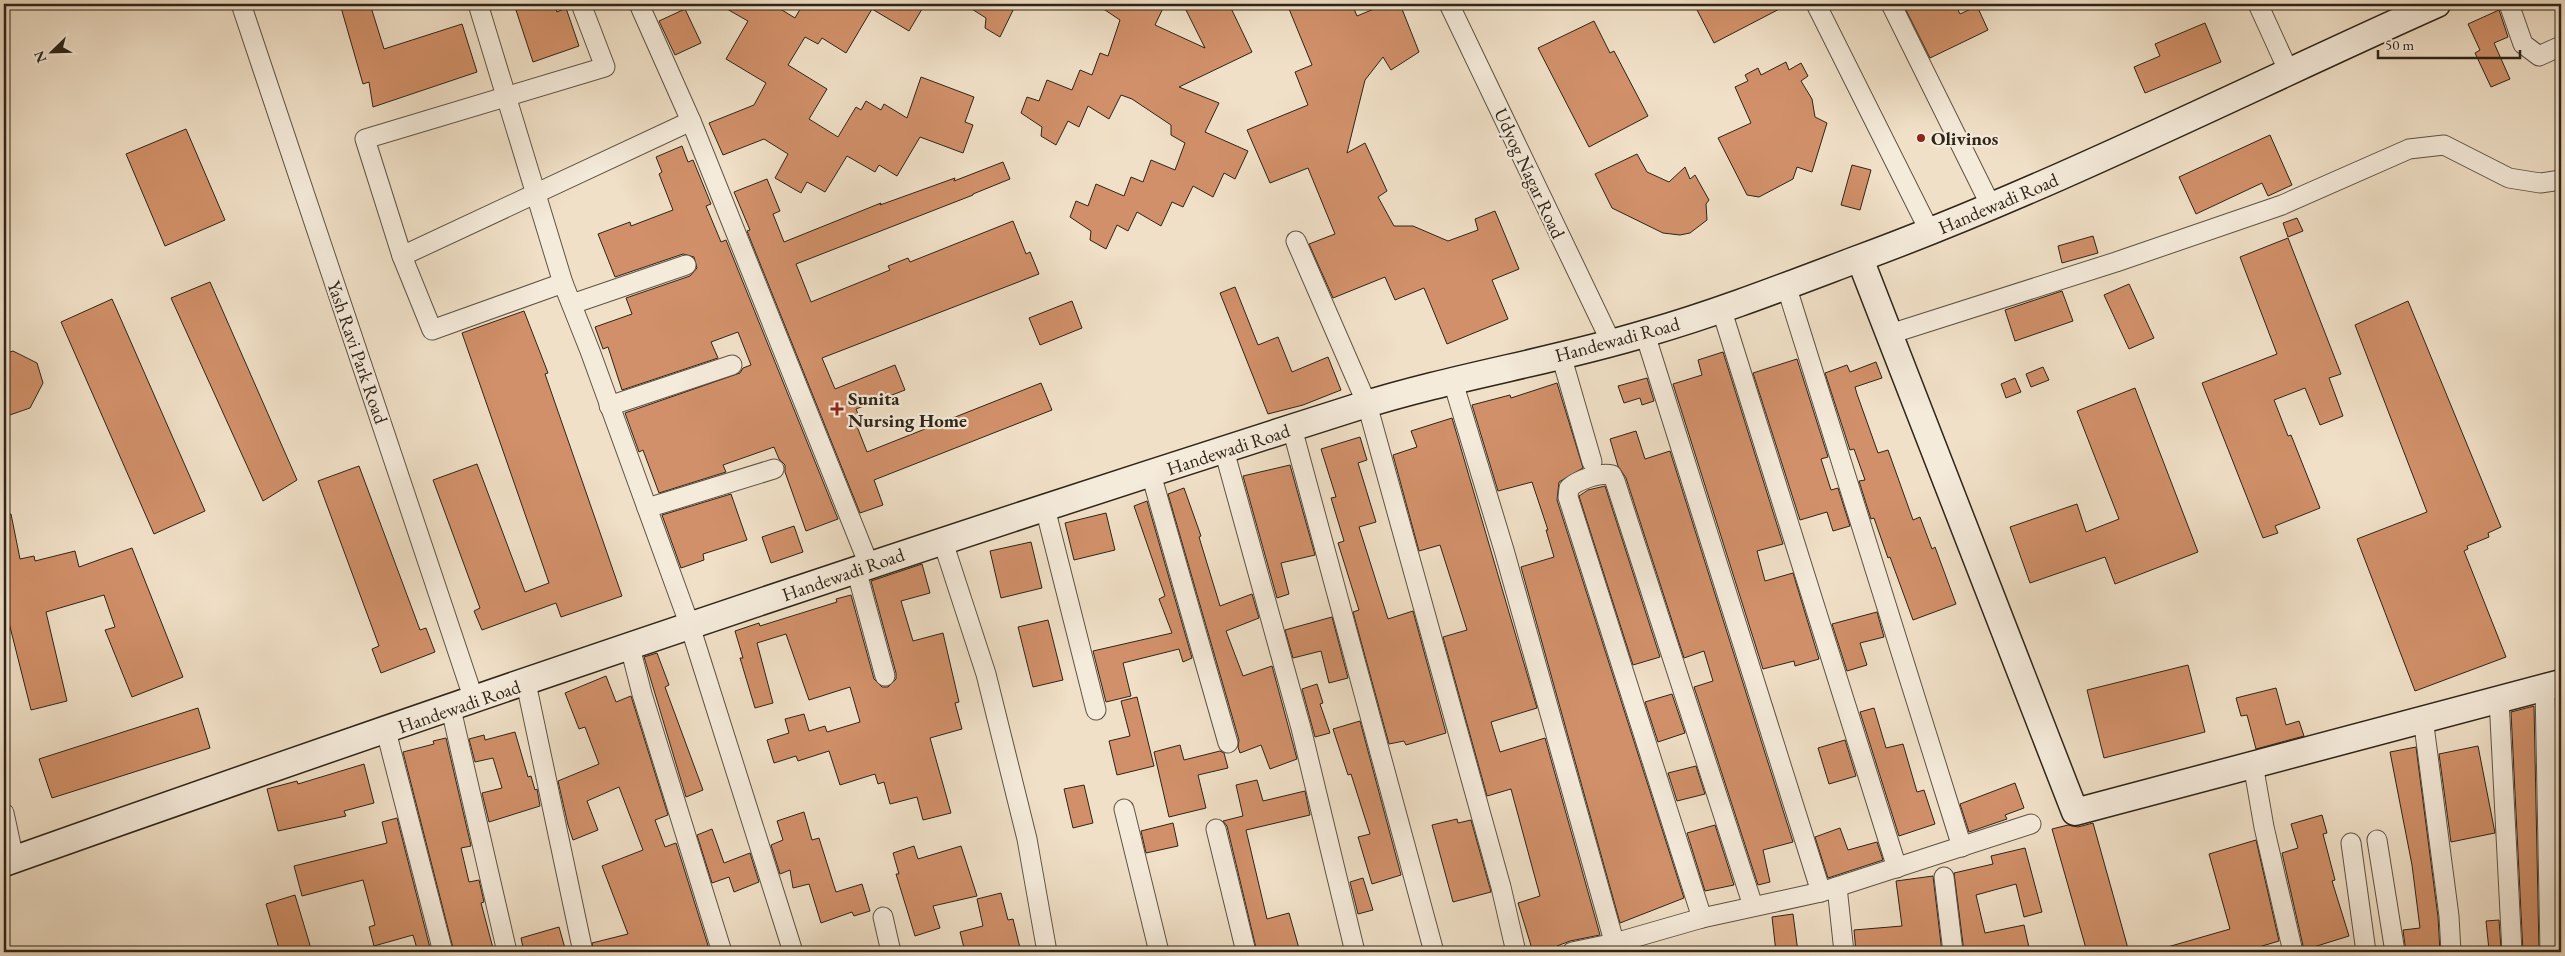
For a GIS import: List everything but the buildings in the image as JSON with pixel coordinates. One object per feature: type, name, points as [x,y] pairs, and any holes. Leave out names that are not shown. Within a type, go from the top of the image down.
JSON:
[{"type":"main road","name":"Handewadi Road","points":[[9,861],[863,567],[1367,404],[1645,334],[1860,259],[1930,232],[2072,172],[2288,70],[2437,4]]},
{"type":"main road","points":[[1860,259],[2075,812],[2553,685]]},
{"type":"street","name":"Yash Ravi Park Road","points":[[241,4],[462,704],[508,952]]},
{"type":"street","points":[[478,4],[563,283],[690,626],[793,952]]},
{"type":"street","points":[[563,283],[432,330],[402,256],[365,139],[605,67],[581,4]]},
{"type":"street","points":[[639,4],[691,121],[863,567],[885,676]]},
{"type":"street","name":"Udyog Nagar Road","points":[[1449,4],[1611,342]]},
{"type":"street","points":[[1816,4],[1930,232]]},
{"type":"street","points":[[1891,4],[1991,206]]},
{"type":"street","points":[[2258,4],[2288,70]]},
{"type":"street","points":[[2509,4],[2523,44],[2539,56],[2561,46]]},
{"type":"street","points":[[402,256],[691,121]]},
{"type":"street","points":[[1890,334],[2116,262],[2282,206],[2409,149],[2444,145],[2509,178],[2540,183],[2561,180]]},
{"type":"street","points":[[1296,241],[1367,404],[1500,887],[1516,952]]},
{"type":"street","points":[[572,304],[686,265]]},
{"type":"street","points":[[1786,285],[1962,847]]},
{"type":"street","points":[[1721,308],[1897,868]]},
{"type":"street","points":[[1645,334],[1829,890],[1844,952]]},
{"type":"street","points":[[1561,355],[1592,462]]},
{"type":"street","points":[[610,406],[732,365]]},
{"type":"street","points":[[1452,382],[1504,550],[1616,948]]},
{"type":"street","points":[[1292,428],[1434,952]]},
{"type":"street","points":[[1224,450],[1301,728],[1355,952]]},
{"type":"street","points":[[647,508],[774,469]]},
{"type":"street","points":[[1151,474],[1228,742]]},
{"type":"street","points":[[1702,918],[1568,497],[1568,488],[1573,484],[1605,474],[1612,475],[1615,482],[1753,906]]},
{"type":"street","points":[[1045,508],[1096,710]]},
{"type":"street","points":[[943,542],[989,684],[1027,839],[1047,952]]},
{"type":"street","points":[[630,647],[642,694],[722,952]]},
{"type":"street","points":[[526,683],[582,952]]},
{"type":"street","points":[[2550,952],[2553,685]]},
{"type":"street","points":[[2499,699],[2512,952]]},
{"type":"street","points":[[2423,718],[2449,916],[2451,952]]},
{"type":"street","points":[[386,730],[443,952]]},
{"type":"street","points":[[2253,764],[2264,827],[2292,952]]},
{"type":"street","points":[[1124,809],[1159,952]]},
{"type":"street","points":[[4,813],[9,861]]},
{"type":"street","points":[[1572,952],[1616,948],[1702,918],[1829,890],[2030,824]]},
{"type":"street","points":[[1216,829],[1246,952]]},
{"type":"street","points":[[2377,840],[2395,952]]},
{"type":"street","points":[[2351,842],[2366,952]]},
{"type":"street","points":[[1944,877],[1953,952]]},
{"type":"street","points":[[883,917],[891,952]]},
{"type":"place","name":"Olivinos","points":[[1921,138]]},
{"type":"place","name":"Sunita Nursing Home","points":[[837,409]]}]
